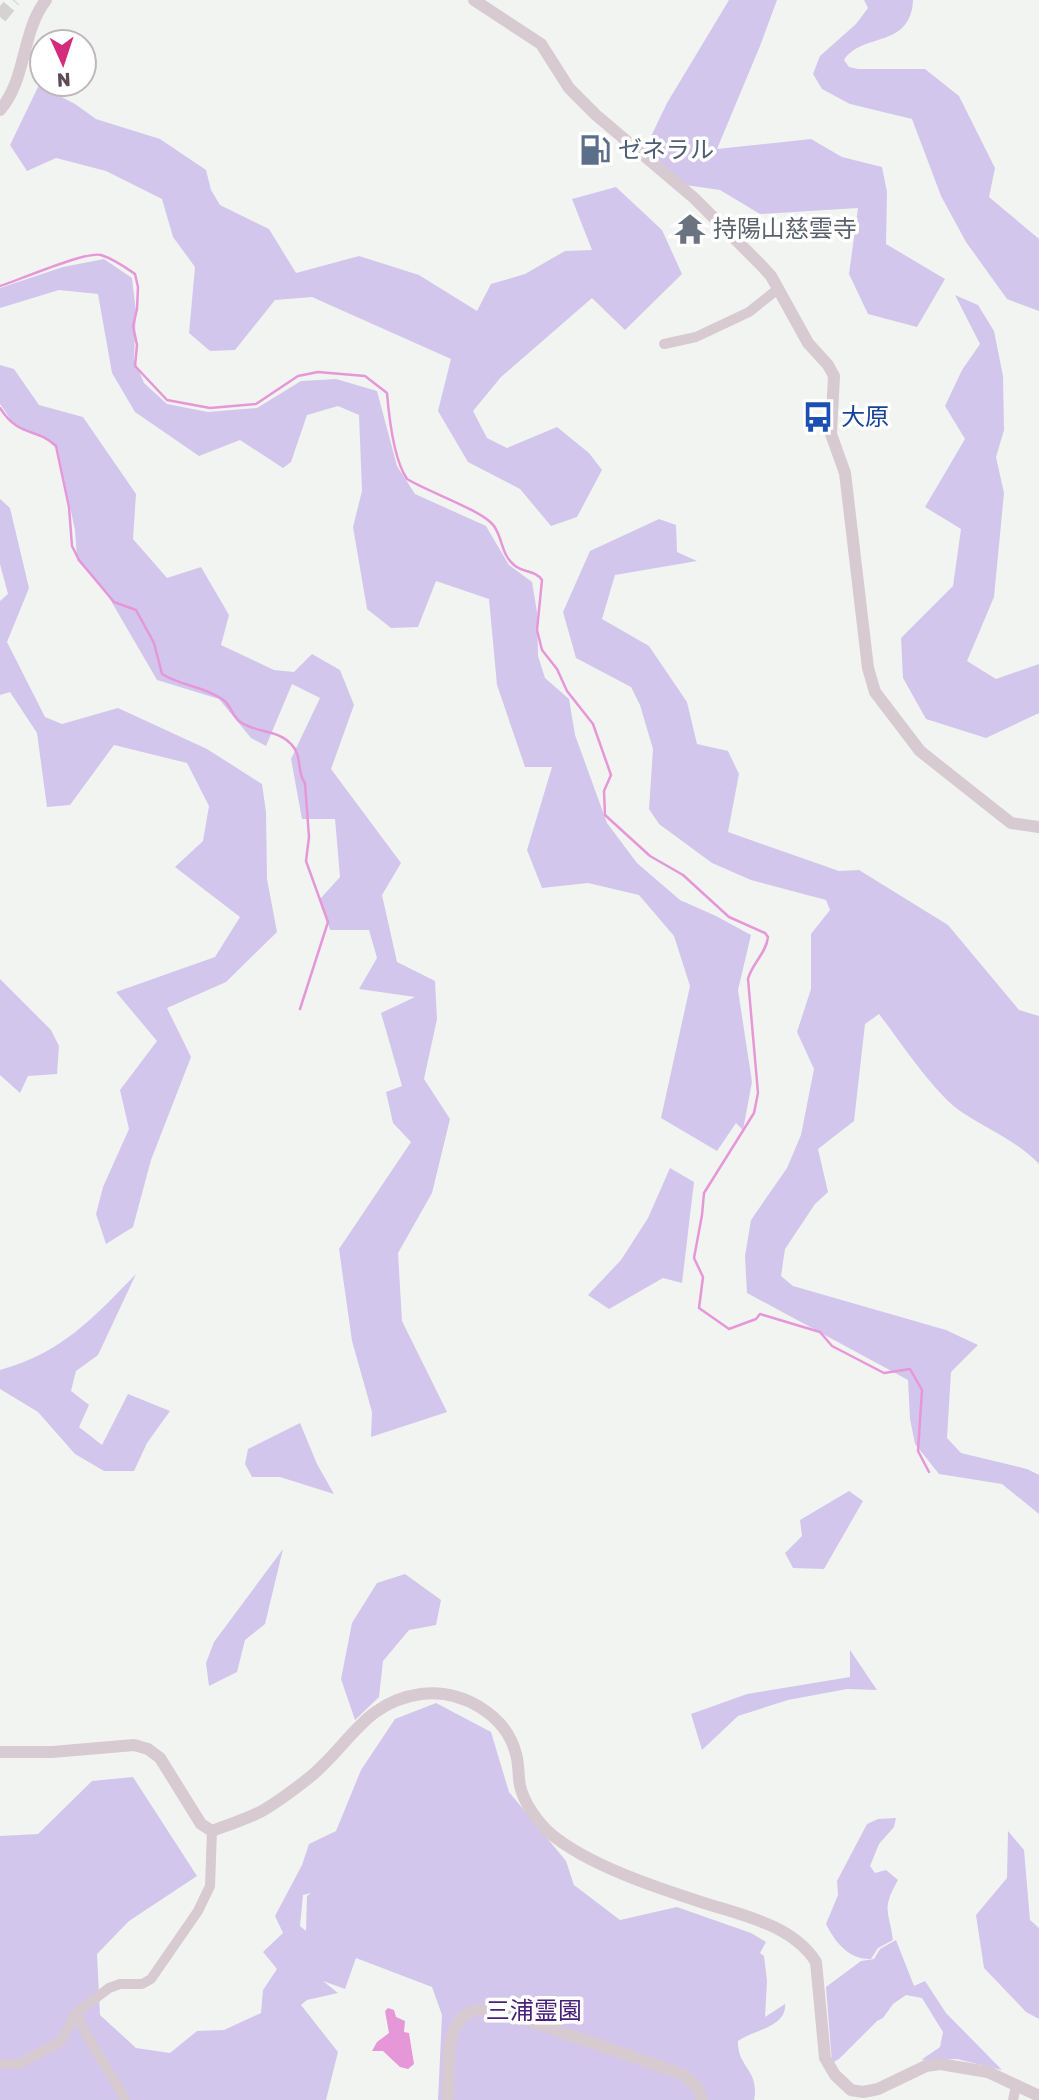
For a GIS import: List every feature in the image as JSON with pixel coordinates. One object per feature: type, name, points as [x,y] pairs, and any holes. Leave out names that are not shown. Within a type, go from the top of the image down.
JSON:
[{"type":"street","points":[[0,110],[14,90],[33,20],[47,0]]},
{"type":"street","points":[[474,0],[541,44],[569,89],[694,198],[761,265],[778,289],[808,343],[834,376],[831,434],[845,473],[868,668],[875,692],[920,751],[1011,823],[1039,827]]},
{"type":"street","points":[[664,344],[696,337],[749,312],[778,289]]},
{"type":"street","points":[[212,1831],[261,1811],[307,1780],[374,1712],[388,1703],[423,1694],[460,1697],[484,1708],[505,1731],[517,1754],[520,1786],[529,1808],[551,1834],[595,1862],[657,1887],[774,1927],[809,1951],[816,1962],[825,2058],[835,2075],[851,2090],[863,2092],[878,2089],[926,2066],[940,2064],[988,2072],[1039,2096]]},
{"type":"street","points":[[0,1752],[52,1752],[134,1745],[148,1749],[160,1758],[201,1824],[212,1831]]},
{"type":"street","points":[[0,2064],[19,2064],[60,2042],[76,2013],[109,1988],[120,1984],[142,1984],[151,1979],[198,1911],[210,1886],[212,1831]]},
{"type":"street","points":[[448,2100],[452,2031],[463,2017],[473,2011],[485,2009],[523,2018],[682,2074],[697,2087],[702,2100]]},
{"type":"street","points":[[76,2013],[86,2037],[112,2074],[125,2100]]},
{"type":"street","points":[[1013,2100],[1016,2086]]},
{"type":"green space","points":[[729,0],[777,0],[717,149],[811,139],[842,157],[882,167],[887,192],[886,244],[945,279],[917,327],[868,314],[849,274],[858,208],[760,214],[720,190],[685,185],[644,151],[667,103]]},
{"type":"green space","points":[[864,0],[913,0],[904,26],[895,33],[852,51],[844,60],[849,67],[858,69],[925,69],[959,96],[995,168],[989,197],[1039,239],[1039,311],[1007,299],[966,242],[941,196],[912,119],[850,104],[822,89],[813,74],[820,56],[856,24],[868,8]]},
{"type":"green space","points":[[33,98],[64,98],[96,119],[160,139],[206,170],[211,190],[220,205],[269,229],[296,273],[359,256],[419,275],[477,311],[491,284],[525,274],[565,251],[592,250],[572,199],[616,187],[662,230],[682,274],[625,330],[592,298],[501,377],[473,411],[487,438],[507,448],[557,427],[589,453],[602,470],[577,517],[551,526],[520,489],[468,462],[438,411],[451,359],[312,297],[275,300],[235,350],[210,351],[189,333],[195,267],[173,237],[162,199],[106,171],[56,158],[27,171],[10,145]]},
{"type":"green space","points":[[104,259],[132,278],[136,312],[134,359],[144,383],[167,404],[208,412],[257,408],[301,381],[336,379],[377,391],[397,466],[415,494],[486,526],[509,565],[532,582],[537,612],[538,656],[545,678],[569,699],[575,735],[607,823],[637,863],[680,900],[751,935],[738,990],[752,1082],[743,1130],[736,1123],[717,1151],[661,1118],[690,986],[674,936],[639,895],[588,883],[542,888],[527,850],[552,767],[525,767],[497,685],[489,599],[436,581],[418,627],[391,628],[367,609],[353,527],[362,491],[359,415],[338,406],[307,415],[291,462],[283,468],[240,440],[199,456],[135,412],[112,373],[98,294],[59,290],[0,308],[0,288],[63,267]]},
{"type":"green space","points":[[955,295],[978,305],[994,331],[1003,376],[1004,430],[996,457],[1004,493],[994,597],[967,661],[996,679],[1039,664],[1039,713],[986,738],[926,719],[903,678],[901,638],[953,586],[961,529],[925,507],[965,439],[945,406],[962,370],[980,344]]},
{"type":"green space","points":[[0,365],[14,369],[39,405],[83,417],[136,494],[133,539],[167,578],[201,567],[229,615],[221,645],[274,670],[294,672],[312,654],[340,670],[354,705],[331,769],[401,863],[382,895],[397,962],[435,981],[437,1019],[424,1079],[450,1119],[432,1193],[398,1253],[402,1321],[447,1412],[371,1437],[372,1412],[352,1341],[339,1249],[411,1142],[393,1123],[386,1092],[402,1086],[381,1013],[415,997],[359,989],[377,958],[369,930],[330,930],[320,899],[340,877],[335,819],[302,819],[291,759],[320,698],[292,684],[266,746],[251,738],[219,699],[157,680],[107,594],[77,560],[75,530],[58,450],[48,439],[22,429],[11,420],[0,404]]},
{"type":"green space","points":[[0,499],[10,508],[29,588],[7,642],[45,717],[62,724],[118,708],[207,749],[262,784],[266,812],[267,879],[277,932],[226,982],[167,1008],[191,1057],[151,1160],[133,1227],[106,1244],[96,1214],[103,1187],[129,1129],[120,1090],[157,1041],[116,992],[215,957],[240,917],[175,867],[203,841],[209,806],[187,763],[114,745],[70,805],[47,807],[37,733],[10,692],[0,695],[0,601],[8,594],[0,564]]},
{"type":"green space","points":[[659,519],[676,525],[677,552],[697,561],[615,575],[602,619],[649,646],[687,702],[697,744],[728,751],[739,774],[728,832],[839,871],[859,870],[948,925],[1019,1010],[1039,1016],[1039,1164],[1012,1142],[952,1105],[930,1081],[879,1014],[865,1024],[854,1121],[818,1149],[828,1192],[815,1204],[785,1249],[781,1276],[793,1286],[946,1330],[978,1345],[951,1372],[947,1438],[961,1453],[1027,1469],[1039,1475],[1039,1514],[1002,1484],[939,1474],[915,1444],[910,1419],[908,1380],[747,1293],[745,1256],[751,1220],[787,1168],[801,1135],[814,1069],[797,1032],[811,989],[811,934],[830,910],[826,900],[751,880],[712,863],[659,824],[649,809],[653,749],[640,705],[631,687],[576,658],[563,612],[590,551]]},
{"type":"green space","points":[[0,979],[51,1030],[59,1046],[57,1074],[28,1076],[20,1093],[0,1075]]},
{"type":"green space","points":[[670,1168],[694,1182],[682,1283],[663,1278],[609,1309],[588,1295],[621,1260],[648,1218]]},
{"type":"green space","points":[[136,1274],[98,1355],[76,1371],[71,1391],[89,1405],[79,1427],[102,1445],[128,1394],[170,1411],[147,1443],[134,1471],[104,1471],[75,1454],[38,1412],[0,1389],[0,1370],[22,1363],[59,1344],[90,1319]]},
{"type":"green space","points":[[300,1423],[317,1464],[334,1494],[280,1477],[252,1477],[245,1464],[248,1449]]},
{"type":"green space","points":[[849,1491],[863,1501],[824,1569],[793,1568],[785,1553],[802,1536],[800,1520]]},
{"type":"green space","points":[[283,1549],[265,1624],[245,1640],[237,1672],[209,1686],[206,1663],[214,1642]]},
{"type":"green space","points":[[405,1574],[441,1600],[436,1625],[409,1630],[383,1661],[379,1697],[355,1720],[341,1679],[352,1623],[377,1583]]},
{"type":"green space","points":[[850,1650],[877,1690],[847,1689],[788,1700],[738,1716],[702,1750],[691,1714],[747,1694],[850,1677]]},
{"type":"green space","name":"三浦霊園","points":[[436,1703],[491,1732],[509,1792],[566,1861],[574,1885],[620,1920],[677,1907],[751,1933],[766,1942],[760,1953],[764,1956],[767,1981],[765,2017],[785,2004],[781,2018],[775,2023],[738,2041],[741,2057],[754,2082],[754,2100],[438,2100],[442,2015],[432,1987],[356,1958],[345,1989],[323,1981],[338,1993],[307,2000],[301,2005],[338,2052],[326,2100],[0,2100],[0,1836],[38,1834],[92,1781],[133,1777],[197,1876],[129,1921],[97,1954],[100,2015],[136,2048],[170,2053],[197,2031],[224,2030],[261,2013],[263,1990],[277,1969],[263,1952],[283,1933],[275,1916],[302,1865],[309,1844],[336,1831],[361,1770],[395,1719]],"holes":[[[311,1893],[307,1896],[306,1931],[300,1926],[303,1895]]]},
{"type":"green space","points":[[896,1818],[894,1827],[879,1844],[870,1866],[875,1873],[886,1870],[898,1880],[888,1904],[893,1940],[878,1948],[871,1959],[863,1959],[844,1949],[826,1924],[838,1895],[837,1881],[867,1824],[878,1819]]},
{"type":"green space","points":[[1008,1831],[1024,1850],[1030,1920],[1039,1928],[1039,2019],[1026,2012],[984,1968],[976,1915],[1007,1878]]},
{"type":"green space","points":[[896,1940],[914,1986],[925,1981],[946,2013],[1002,2070],[957,2059],[921,2060],[940,2047],[943,2032],[922,1998],[906,1995],[893,2004],[883,2018],[832,2063],[826,1987],[861,1961],[874,1959],[880,1949]]},
{"type":"shaded area","points":[[388,2008],[394,2010],[396,2017],[405,2021],[404,2032],[409,2033],[414,2064],[408,2069],[400,2067],[383,2051],[372,2051],[377,2042],[389,2033],[385,2011]]},
{"type":"waterway","points":[[0,286],[67,261],[93,255],[101,255],[115,261],[135,274],[138,287],[133,326],[137,345],[135,366],[167,400],[210,408],[256,404],[298,376],[318,372],[365,376],[387,393],[395,450],[407,479],[488,520],[497,531],[510,561],[542,580],[537,630],[542,650],[557,669],[567,691],[593,724],[611,775],[604,791],[605,815],[650,856],[683,875],[729,917],[765,933],[768,937],[748,979],[758,1093],[754,1113],[704,1193],[694,1258],[703,1277],[699,1308],[729,1329],[756,1319],[760,1314],[820,1332],[832,1346],[884,1373],[910,1369],[922,1390],[918,1451],[929,1472]]},
{"type":"waterway","points":[[0,408],[14,424],[56,446],[69,507],[72,546],[79,560],[114,602],[136,610],[154,643],[162,674],[215,695],[228,705],[239,721],[280,736],[295,748],[305,783],[309,837],[306,861],[328,922],[300,1009]]},
{"type":"tunnel","points":[[0,17],[14,0]]},
{"type":"place","name":"ゼネラル","points":[[595,150]]},
{"type":"place","name":"持陽山慈雲寺","points":[[690,229]]},
{"type":"place","name":"大原","points":[[818,417]]}]
